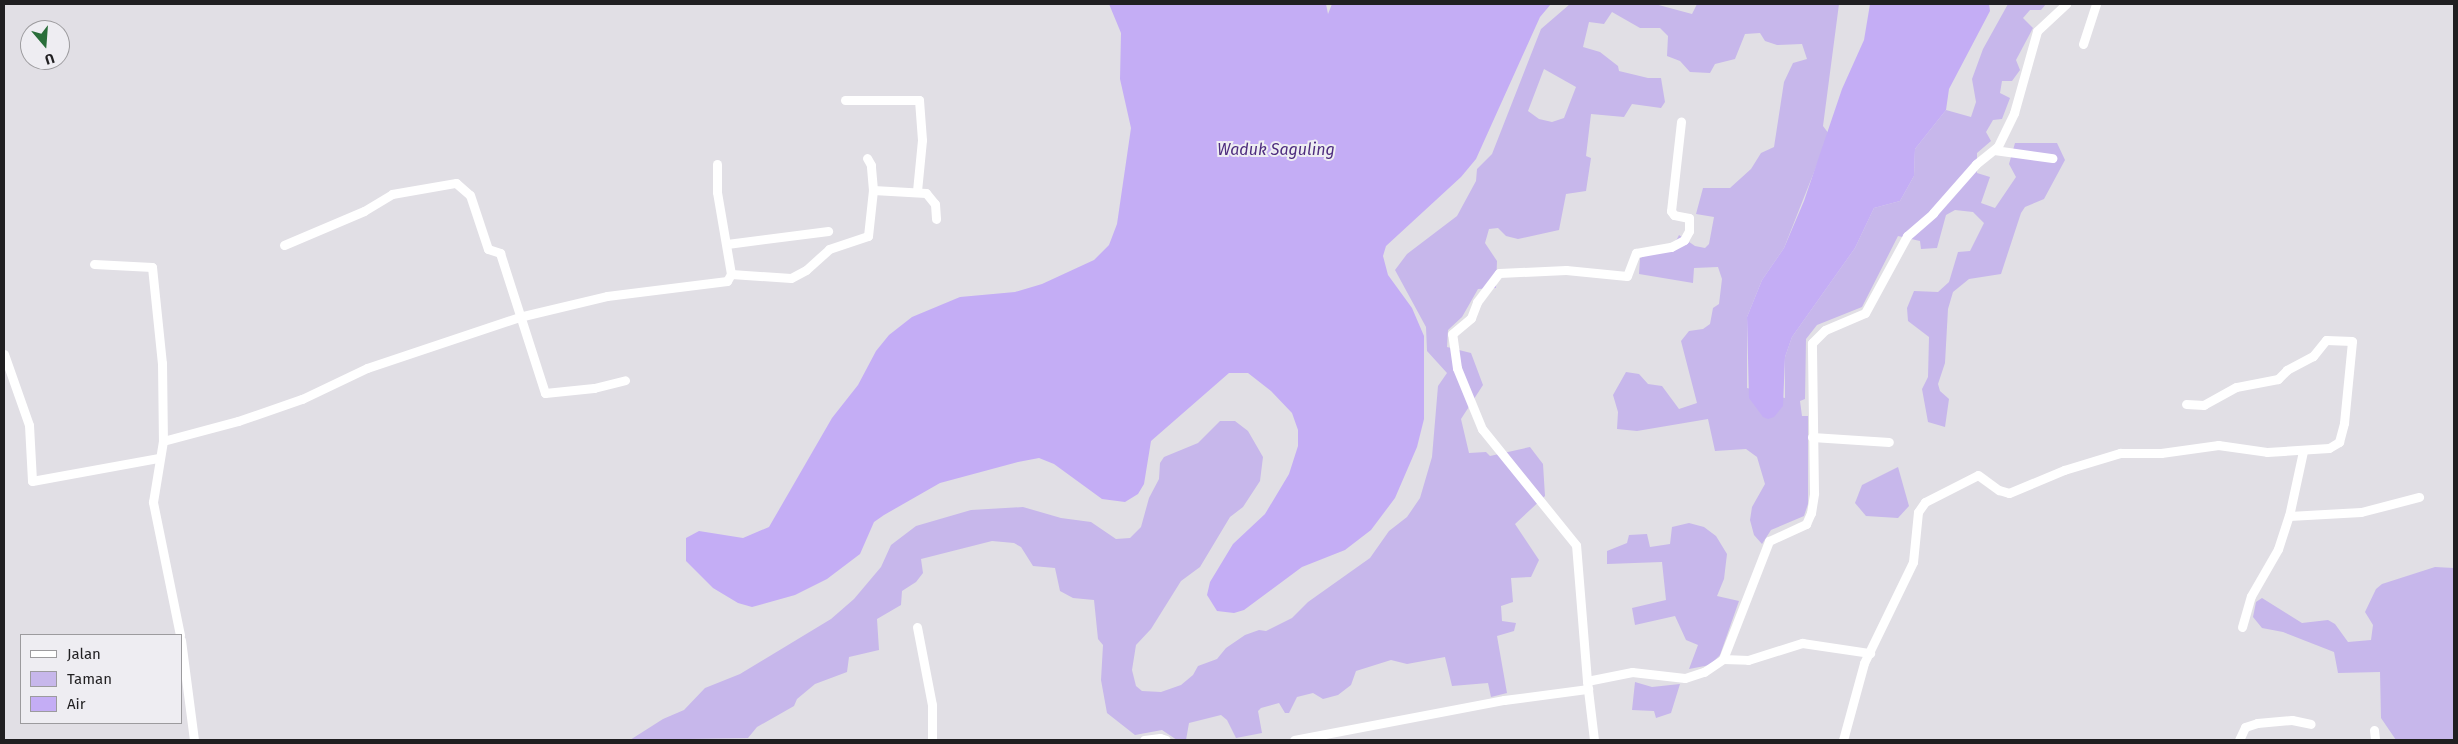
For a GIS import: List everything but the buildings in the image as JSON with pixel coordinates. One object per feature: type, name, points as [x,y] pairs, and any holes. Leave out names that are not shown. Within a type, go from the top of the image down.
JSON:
[{"type":"street","points":[[1294,740],[1587,685],[1632,672],[1685,678],[1704,672],[1723,659],[1769,541],[1803,525],[1810,517],[1814,493],[1810,353],[1813,341],[1825,330],[1865,312],[1907,236],[1976,164],[1994,150],[2009,127],[2038,30],[2066,4]]},
{"type":"street","points":[[2083,44],[2096,4]]},
{"type":"street","points":[[845,100],[911,98],[920,101],[922,140],[917,191]]},
{"type":"street","points":[[1594,740],[1587,685],[1576,545],[1482,429],[1457,368],[1452,334],[1470,318],[1477,302],[1499,273],[1566,270],[1627,276],[1636,253],[1671,247],[1684,240],[1689,231],[1689,218],[1674,215],[1671,211],[1681,122]]},
{"type":"street","points":[[1994,150],[2052,158]]},
{"type":"street","points":[[731,274],[790,278],[806,270],[829,249],[865,239],[869,234],[873,190],[871,165],[867,158]]},
{"type":"street","points":[[163,441],[238,421],[302,399],[367,368],[519,317],[621,293],[725,281],[731,274],[717,192],[717,164]]},
{"type":"street","points":[[284,245],[364,210],[392,194],[456,183],[470,195],[488,249],[500,253],[519,317],[546,394],[625,380]]},
{"type":"street","points":[[873,190],[926,193],[933,200],[936,219]]},
{"type":"street","points":[[727,244],[828,231]]},
{"type":"street","points":[[94,264],[152,267],[162,363],[163,441],[159,458],[153,510],[180,634]]},
{"type":"street","points":[[1843,740],[1860,674],[1910,570],[1921,506],[1977,475],[2007,494],[2064,470],[2120,453],[2161,453],[2218,445],[2266,452],[2329,448],[2339,442],[2350,383],[2350,339],[2323,341],[2314,356],[2287,370],[2278,379],[2236,387],[2204,405],[2186,404]]},
{"type":"street","points":[[4,354],[28,425],[32,481],[159,458]]},
{"type":"street","points":[[1812,437],[1889,442]]},
{"type":"street","points":[[2242,627],[2251,596],[2278,549],[2289,516],[2303,451]]},
{"type":"street","points":[[2289,516],[2361,512],[2419,497]]},
{"type":"street","points":[[917,627],[932,705],[932,740]]},
{"type":"street","points":[[1723,659],[1748,660],[1802,643],[1870,653]]},
{"type":"street","points":[[182,648],[194,740]]},
{"type":"street","points":[[2239,740],[2245,728],[2257,723],[2287,720],[2311,724]]},
{"type":"street","points":[[2374,730],[2375,740]]},
{"type":"street","points":[[1144,740],[1160,738],[1166,740]]},
{"type":"green space","points":[[1570,4],[1655,4],[1692,14],[1697,4],[1839,4],[1823,126],[1829,134],[1784,248],[1762,280],[1747,317],[1747,388],[1785,398],[1785,357],[1792,337],[1855,248],[1874,208],[1900,201],[1914,176],[1915,149],[1946,110],[1971,117],[1976,102],[1972,79],[1983,49],[2008,4],[2046,4],[2041,10],[2030,10],[2023,18],[2033,28],[2016,60],[2020,70],[2012,81],[2002,81],[2000,93],[2010,98],[2002,119],[1993,120],[1986,132],[1991,141],[1977,153],[1977,173],[1990,177],[1981,203],[1995,208],[2016,177],[2009,164],[2015,143],[2057,143],[2065,160],[2044,199],[2025,207],[2021,213],[2001,274],[1969,279],[1953,292],[1948,309],[1945,363],[1938,384],[1940,391],[1949,399],[1945,427],[1928,422],[1922,389],[1928,377],[1929,337],[1908,321],[1907,308],[1914,291],[1938,292],[1949,282],[1958,252],[1970,251],[1984,223],[1973,212],[1955,210],[1946,215],[1937,248],[1921,249],[1920,241],[1898,236],[1862,307],[1817,325],[1806,339],[1805,399],[1800,401],[1802,416],[1808,416],[1808,504],[1804,516],[1771,530],[1762,544],[1754,535],[1750,520],[1752,507],[1765,484],[1757,457],[1746,449],[1715,451],[1708,419],[1637,431],[1617,429],[1618,412],[1613,395],[1626,372],[1639,374],[1648,384],[1662,386],[1679,409],[1697,403],[1681,341],[1689,331],[1703,329],[1710,324],[1713,308],[1719,304],[1722,279],[1718,267],[1694,268],[1693,283],[1639,274],[1640,258],[1675,243],[1679,235],[1695,246],[1705,248],[1709,244],[1714,217],[1696,214],[1703,188],[1730,188],[1751,169],[1761,153],[1774,147],[1784,82],[1793,63],[1807,59],[1802,44],[1777,45],[1765,41],[1760,33],[1745,34],[1735,59],[1715,64],[1710,73],[1690,72],[1680,61],[1667,56],[1668,36],[1660,28],[1640,28],[1612,12],[1604,24],[1589,22],[1583,47],[1600,52],[1618,66],[1619,71],[1648,78],[1661,78],[1665,102],[1661,108],[1632,104],[1624,117],[1591,114],[1586,156],[1591,158],[1586,191],[1566,194],[1559,230],[1518,239],[1506,236],[1498,228],[1489,229],[1485,243],[1497,261],[1496,288],[1478,289],[1462,317],[1448,330],[1447,347],[1471,353],[1483,385],[1461,419],[1469,453],[1486,452],[1490,456],[1530,447],[1543,464],[1545,496],[1515,524],[1539,560],[1531,577],[1511,578],[1513,602],[1501,606],[1502,621],[1516,623],[1514,631],[1497,636],[1507,693],[1491,697],[1488,683],[1452,686],[1445,657],[1407,664],[1391,660],[1356,671],[1351,685],[1338,695],[1323,699],[1313,693],[1297,697],[1289,713],[1285,713],[1279,703],[1261,708],[1258,711],[1262,733],[1236,738],[1227,720],[1221,715],[1189,723],[1186,740],[1177,740],[1162,730],[1135,735],[1107,713],[1101,680],[1103,645],[1098,639],[1094,600],[1073,598],[1060,591],[1055,568],[1033,566],[1021,547],[1014,543],[992,541],[921,559],[923,573],[916,582],[902,591],[901,605],[877,619],[879,650],[849,657],[847,672],[815,684],[797,699],[794,706],[757,727],[748,738],[630,740],[663,719],[684,710],[705,688],[740,674],[831,619],[854,599],[881,567],[891,545],[916,526],[971,510],[1023,507],[1061,518],[1091,522],[1116,539],[1130,538],[1141,527],[1149,498],[1159,479],[1160,463],[1164,457],[1198,443],[1220,421],[1235,421],[1248,431],[1263,457],[1260,481],[1243,507],[1230,517],[1200,567],[1181,581],[1151,629],[1136,645],[1132,670],[1136,686],[1142,691],[1161,692],[1181,685],[1193,675],[1198,666],[1217,659],[1226,648],[1245,635],[1259,630],[1266,631],[1292,618],[1308,602],[1370,558],[1389,531],[1407,517],[1420,498],[1432,457],[1438,386],[1447,373],[1427,351],[1426,327],[1395,270],[1407,254],[1457,216],[1476,181],[1477,169],[1492,154],[1541,29]],"holes":[[[1544,69],[1576,87],[1564,118],[1552,122],[1539,119],[1528,111]]]},
{"type":"green space","points":[[1898,467],[1909,506],[1898,518],[1866,516],[1855,503],[1862,485]]},
{"type":"green space","points":[[1689,523],[1704,527],[1716,536],[1727,554],[1724,579],[1717,596],[1739,601],[1720,655],[1710,665],[1689,669],[1698,645],[1686,640],[1675,616],[1635,625],[1632,608],[1666,600],[1662,562],[1607,564],[1607,551],[1627,543],[1629,535],[1647,534],[1650,547],[1670,544],[1672,527]]},
{"type":"green space","points":[[2435,567],[2454,568],[2454,740],[2396,740],[2381,718],[2380,672],[2338,673],[2334,652],[2283,632],[2262,628],[2253,617],[2256,602],[2262,598],[2302,623],[2328,620],[2335,624],[2348,642],[2371,640],[2373,625],[2365,612],[2376,589],[2382,584]]},
{"type":"green space","points":[[1635,682],[1652,687],[1680,684],[1671,713],[1656,718],[1654,711],[1632,710]]},
{"type":"water","name":"Waduk Saguling","points":[[1109,4],[1326,4],[1328,14],[1332,4],[1551,4],[1540,17],[1476,159],[1461,177],[1386,246],[1383,256],[1388,275],[1412,308],[1424,336],[1424,419],[1417,447],[1395,498],[1371,530],[1345,550],[1302,567],[1244,610],[1234,613],[1217,611],[1207,595],[1210,582],[1233,544],[1265,514],[1289,474],[1298,446],[1298,430],[1292,413],[1271,391],[1248,373],[1229,373],[1151,441],[1144,484],[1138,494],[1125,502],[1102,499],[1054,464],[1039,458],[1018,462],[940,483],[884,515],[874,522],[860,554],[827,579],[795,595],[752,607],[738,603],[713,588],[686,561],[686,538],[699,531],[743,538],[769,527],[832,418],[858,385],[876,351],[889,335],[912,317],[960,297],[1015,292],[1042,284],[1094,260],[1109,245],[1117,224],[1131,128],[1120,79],[1121,33]]},
{"type":"water","points":[[1870,4],[1989,4],[1990,11],[1949,89],[1946,110],[1915,149],[1914,176],[1900,201],[1874,208],[1855,248],[1792,337],[1785,357],[1783,406],[1774,417],[1768,419],[1763,417],[1749,398],[1747,317],[1762,280],[1784,248],[1804,201],[1842,89],[1864,40]]}]
